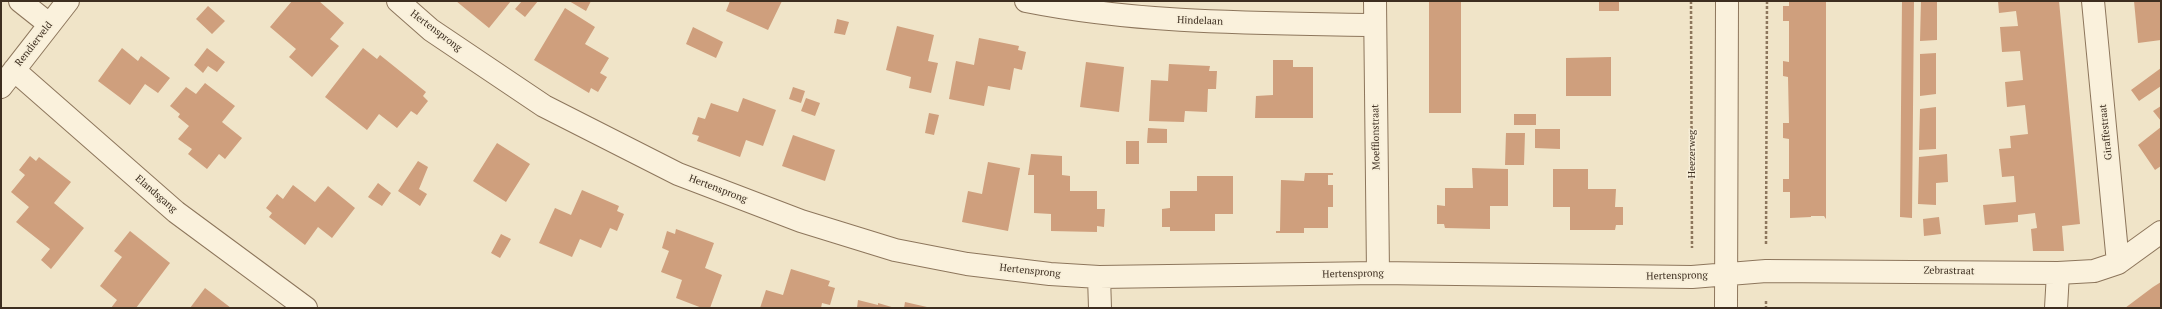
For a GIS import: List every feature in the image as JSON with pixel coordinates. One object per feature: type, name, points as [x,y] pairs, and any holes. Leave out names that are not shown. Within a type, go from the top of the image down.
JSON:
[{"type":"street","points":[[20,1],[49,24]]},
{"type":"street","name":"Rendierveld","points":[[7,78],[68,1]]},
{"type":"street","name":"Hertensprong","points":[[398,1],[431,30],[544,106],[678,174],[801,221],[895,250],[967,264],[1050,274],[1100,277],[1378,273],[1692,277],[1727,275]]},
{"type":"street","name":"Hindelaan","points":[[1026,1],[1068,10],[1185,21],[1375,25]]},
{"type":"street","name":"Moefflonstraat","points":[[1375,1],[1378,273]]},
{"type":"street","points":[[1726,308],[1727,1]]},
{"type":"street","name":"Giraffestraat","points":[[2093,1],[2118,263]]},
{"type":"street","name":"Elandsgang","points":[[7,78],[176,212],[306,308]]},
{"type":"street","name":"Zebrastraat","points":[[1727,275],[1766,270],[2094,271],[2118,263],[2161,232]]},
{"type":"street","points":[[2056,308],[2058,272]]},
{"type":"street","points":[[1100,277],[1100,308]]},
{"type":"path","name":"Heezerweg","points":[[1691,1],[1692,277]]},
{"type":"path","points":[[1766,308],[1767,1]]},
{"type":"building","points":[[292,1],[319,1],[344,23],[330,39],[339,46],[312,77],[289,57],[296,49],[270,27]]},
{"type":"building","points":[[456,1],[511,1],[489,28]]},
{"type":"building","points":[[522,1],[538,1],[525,17],[515,9]]},
{"type":"building","points":[[569,1],[591,1],[586,11]]},
{"type":"building","points":[[730,1],[782,1],[768,30],[726,11]]},
{"type":"building","points":[[1429,1],[1461,1],[1461,113],[1429,113]]},
{"type":"building","points":[[1599,1],[1619,1],[1619,11],[1599,11]]},
{"type":"building","points":[[1789,1],[1826,1],[1826,219],[1824,216],[1790,218],[1790,192],[1783,192],[1783,179],[1789,179],[1789,139],[1783,138],[1783,123],[1789,123],[1788,77],[1783,76],[1783,61],[1789,62],[1789,21],[1783,21],[1783,6],[1789,6]]},
{"type":"building","points":[[1902,1],[1914,1],[1912,218],[1900,217]]},
{"type":"building","points":[[1921,1],[1937,1],[1937,40],[1920,41]]},
{"type":"building","points":[[1998,1],[2059,1],[2080,224],[2062,226],[2064,251],[2033,251],[2031,229],[2037,228],[2035,213],[2018,215],[2018,222],[1985,225],[1983,205],[2016,202],[2014,176],[2002,177],[1999,149],[2011,148],[2010,136],[2028,134],[2025,105],[2007,107],[2005,82],[2023,80],[2020,51],[2002,52],[2000,27],[2018,26],[2016,11],[1999,13]]},
{"type":"building","points":[[2134,1],[2161,1],[2161,40],[2138,43]]},
{"type":"building","points":[[208,6],[225,21],[212,34],[196,19]]},
{"type":"building","points":[[565,8],[595,27],[585,44],[609,58],[600,73],[607,77],[598,92],[591,88],[589,93],[534,60]]},
{"type":"building","points":[[837,19],[849,22],[845,35],[834,33]]},
{"type":"building","points":[[897,26],[934,35],[928,61],[938,63],[931,93],[909,88],[911,77],[886,70]]},
{"type":"building","points":[[693,27],[723,42],[716,58],[686,44]]},
{"type":"building","points":[[979,38],[1019,46],[1018,50],[1026,52],[1022,70],[1014,68],[1010,90],[988,86],[984,106],[949,99],[956,61],[974,65]]},
{"type":"building","points":[[122,48],[138,61],[141,56],[170,78],[158,93],[145,84],[130,105],[98,81]]},
{"type":"building","points":[[207,48],[225,62],[217,72],[208,66],[203,73],[194,65]]},
{"type":"building","points":[[363,48],[377,59],[380,55],[426,92],[423,96],[428,101],[417,115],[411,111],[397,128],[379,114],[367,130],[325,97]]},
{"type":"building","points":[[1936,53],[1936,94],[1920,96],[1920,54]]},
{"type":"building","points":[[1611,57],[1611,96],[1566,96],[1566,58]]},
{"type":"building","points":[[1273,60],[1293,60],[1293,67],[1313,67],[1313,118],[1255,118],[1256,96],[1273,95]]},
{"type":"building","points":[[1086,62],[1124,67],[1119,112],[1080,107]]},
{"type":"building","points":[[1169,64],[1210,66],[1209,71],[1217,71],[1216,89],[1208,89],[1207,112],[1185,111],[1184,122],[1149,121],[1151,80],[1168,81]]},
{"type":"building","points":[[2161,68],[2161,86],[2139,101],[2131,90]]},
{"type":"building","points":[[205,83],[235,106],[222,122],[242,138],[225,159],[219,154],[207,169],[188,154],[192,149],[178,139],[189,126],[178,117],[180,114],[170,106],[186,87],[196,94]]},
{"type":"building","points":[[793,87],[805,91],[801,103],[789,99]]},
{"type":"building","points":[[743,98],[776,110],[763,146],[746,140],[740,157],[697,141],[699,136],[692,134],[698,117],[705,119],[711,103],[738,112]]},
{"type":"building","points":[[806,98],[820,103],[815,116],[801,111]]},
{"type":"building","points":[[2161,106],[2161,121],[2153,111]]},
{"type":"building","points":[[1936,107],[1936,149],[1919,150],[1920,109]]},
{"type":"building","points":[[929,113],[939,115],[934,135],[925,133]]},
{"type":"building","points":[[1514,114],[1536,114],[1536,125],[1514,125]]},
{"type":"building","points":[[2161,127],[2161,166],[2155,170],[2138,145]]},
{"type":"building","points":[[1148,128],[1167,129],[1167,143],[1147,143]]},
{"type":"building","points":[[1535,129],[1560,129],[1560,149],[1535,148]]},
{"type":"building","points":[[1506,133],[1525,133],[1524,165],[1505,165]]},
{"type":"building","points":[[793,135],[835,150],[825,181],[782,166]]},
{"type":"building","points":[[1126,141],[1139,141],[1139,164],[1126,164]]},
{"type":"building","points":[[497,143],[530,164],[506,202],[473,181]]},
{"type":"building","points":[[1031,154],[1062,156],[1062,175],[1070,176],[1070,191],[1097,191],[1097,209],[1105,209],[1104,227],[1097,226],[1097,232],[1051,231],[1051,214],[1034,213],[1034,175],[1028,175]]},
{"type":"building","points":[[1947,154],[1948,182],[1936,183],[1936,205],[1918,204],[1919,157]]},
{"type":"building","points":[[30,156],[36,161],[39,157],[71,182],[54,203],[84,228],[51,269],[41,260],[50,249],[16,222],[29,207],[11,192],[25,175],[19,170]]},
{"type":"building","points":[[418,161],[428,167],[419,189],[427,194],[420,206],[398,191]]},
{"type":"building","points":[[988,162],[1020,168],[1008,231],[962,222],[968,191],[982,194]]},
{"type":"building","points":[[1472,168],[1508,169],[1508,206],[1490,206],[1490,229],[1445,228],[1444,224],[1437,224],[1437,205],[1445,206],[1445,188],[1473,188]]},
{"type":"building","points":[[1553,169],[1588,169],[1588,189],[1616,189],[1615,207],[1623,207],[1623,225],[1616,225],[1615,230],[1570,230],[1570,207],[1553,207]]},
{"type":"building","points":[[1305,173],[1333,173],[1333,175],[1328,175],[1328,185],[1333,185],[1333,207],[1328,207],[1328,228],[1304,228],[1304,233],[1276,233],[1276,231],[1280,231],[1281,180],[1304,181]]},
{"type":"building","points":[[1197,176],[1233,176],[1233,214],[1215,214],[1215,231],[1170,231],[1170,227],[1162,227],[1162,209],[1170,208],[1170,191],[1197,191]]},
{"type":"building","points":[[378,183],[391,193],[382,206],[368,197]]},
{"type":"building","points":[[293,185],[315,202],[328,186],[355,208],[332,238],[318,227],[305,245],[269,217],[272,213],[266,208],[277,194],[283,199]]},
{"type":"building","points":[[582,190],[619,206],[617,211],[624,214],[617,231],[610,228],[601,248],[580,239],[572,257],[539,243],[555,208],[571,215]]},
{"type":"building","points":[[1939,217],[1941,234],[1924,236],[1923,219]]},
{"type":"building","points":[[676,229],[714,243],[705,268],[722,275],[710,308],[702,308],[676,298],[682,280],[661,272],[669,251],[662,248],[667,231],[675,234]]},
{"type":"building","points":[[130,231],[170,263],[136,308],[111,308],[117,300],[100,286],[122,257],[114,251]]},
{"type":"building","points":[[501,234],[511,239],[500,258],[491,253]]},
{"type":"building","points":[[791,269],[830,281],[828,286],[835,288],[830,305],[822,303],[821,308],[760,308],[766,290],[783,295]]},
{"type":"building","points":[[2161,282],[2161,308],[2125,308],[2153,287]]},
{"type":"building","points":[[205,288],[231,308],[190,308]]},
{"type":"building","points":[[858,300],[878,305],[878,303],[895,308],[857,308]]},
{"type":"building","points":[[905,302],[927,307],[904,308]]}]
